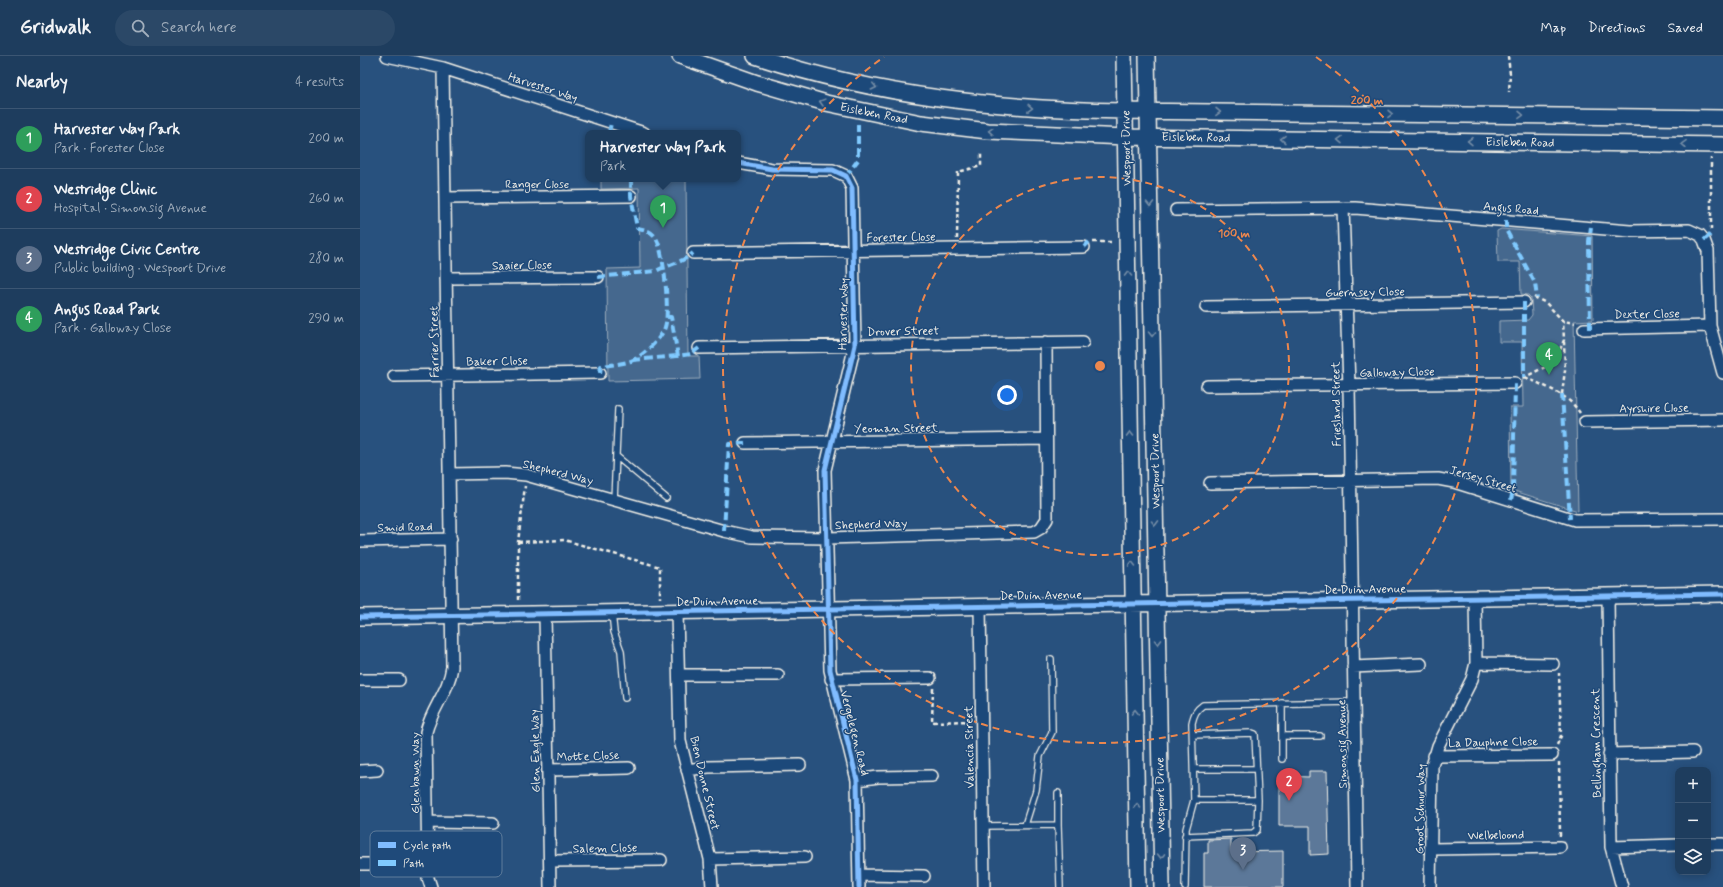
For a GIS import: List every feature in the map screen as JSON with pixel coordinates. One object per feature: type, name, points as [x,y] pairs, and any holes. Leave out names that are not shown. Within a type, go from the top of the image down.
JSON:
[{"type":"main road","name":"Eisleben Road","points":[[680,56],[784,92],[854,110],[921,123],[988,131],[1126,137],[1723,145]]},
{"type":"main road","name":"Eisleben Road","points":[[755,56],[849,82],[949,100],[1026,108],[1125,112],[1723,118]]},
{"type":"main road","name":"Wespoort Drive","points":[[1124,56],[1138,887]]},
{"type":"main road","name":"Wespoort Drive","points":[[1147,56],[1162,887]]},
{"type":"main road","name":"De Duin Avenue","points":[[360,617],[1723,594]]},
{"type":"street","name":"Harvester Way","points":[[387,56],[443,68],[635,130]]},
{"type":"street","name":"Farrier Street","points":[[443,68],[451,616]]},
{"type":"street","name":"Harvester Way","points":[[741,164],[772,169],[833,170],[846,176],[852,188],[855,345],[825,470],[829,609]]},
{"type":"street","name":"Ranger Close","points":[[444,198],[630,196]]},
{"type":"street","name":"Angus Road","points":[[1176,210],[1343,208],[1630,231],[1689,230],[1704,240],[1708,251],[1710,326],[1720,353],[1723,374]]},
{"type":"street","name":"Friesland Street","points":[[1343,208],[1349,386],[1352,600]]},
{"type":"street","name":"Forester Close","points":[[694,253],[957,249],[1086,245]]},
{"type":"street","name":"Saaier Close","points":[[446,278],[598,277]]},
{"type":"street","name":"Guernsey Close","points":[[1206,307],[1347,306],[1524,302]]},
{"type":"street","name":"Dexter Close","points":[[1584,329],[1710,326]]},
{"type":"street","name":"Shepherd Way","points":[[449,474],[505,473],[526,475],[724,531],[752,537],[828,538],[1034,532],[1042,528],[1047,519],[1046,342]]},
{"type":"street","name":"Drover Street","points":[[699,348],[1083,342]]},
{"type":"street","name":"Baker Close","points":[[394,376],[600,373]]},
{"type":"street","name":"Galloway Close","points":[[1206,386],[1349,386],[1520,380]]},
{"type":"street","name":"Ayrshire Close","points":[[1586,422],[1723,420]]},
{"type":"street","name":"Yeoman Street","points":[[745,443],[1046,438]]},
{"type":"street","name":"Jersey Street","points":[[1210,483],[1350,482],[1438,479],[1446,480],[1581,521],[1723,519]]},
{"type":"street","name":"Smid Road","points":[[360,541],[450,539]]},
{"type":"street","name":"Bellingham Crescent","points":[[1608,596],[1611,847],[1622,887]]},
{"type":"street","name":"Groot Schuur Way","points":[[1430,887],[1432,849],[1431,785],[1434,756],[1472,679],[1476,663],[1475,598]]},
{"type":"street","name":"Simonsig Avenue","points":[[1352,600],[1357,887]]},
{"type":"street","name":"Valencia Street","points":[[980,606],[984,887]]},
{"type":"street","name":"Vergelegen Road","points":[[829,609],[831,679],[857,780],[859,887]]},
{"type":"street","name":"Bien Donne Street","points":[[677,612],[680,741],[710,859],[712,887]]},
{"type":"street","name":"Glen Eagle Way","points":[[545,614],[550,887]]},
{"type":"street","name":"Glenbawn Way","points":[[428,831],[426,732],[431,717],[449,683],[451,675],[451,616]]},
{"type":"street","points":[[1476,663],[1553,664]]},
{"type":"street","points":[[1353,667],[1421,664]]},
{"type":"street","points":[[679,675],[778,675]]},
{"type":"street","points":[[831,679],[930,678]]},
{"type":"street","points":[[360,680],[399,680]]},
{"type":"street","points":[[1609,754],[1693,752]]},
{"type":"street","name":"La Dauphne Close","points":[[1434,756],[1552,755]]},
{"type":"street","points":[[687,770],[708,767],[800,765]]},
{"type":"street","name":"Motte Close","points":[[548,770],[629,768]]},
{"type":"street","points":[[360,771],[377,770]]},
{"type":"street","points":[[857,780],[878,777],[932,776]]},
{"type":"street","points":[[428,822],[493,824]]},
{"type":"street","points":[[1711,844],[1723,844]]},
{"type":"street","points":[[1611,847],[1675,845]]},
{"type":"street","name":"Welbeloond","points":[[1432,849],[1560,847]]},
{"type":"street","points":[[710,859],[805,857]]},
{"type":"street","name":"Salem Close","points":[[550,861],[661,860]]},
{"type":"street","points":[[859,875],[924,876]]},
{"type":"street","name":"Glenbawn Way","points":[[428,877],[431,887]]},
{"type":"lane","points":[[614,500],[618,409]]},
{"type":"lane","points":[[616,456],[666,498]]},
{"type":"lane","points":[[612,613],[614,632],[621,651],[625,698]]},
{"type":"lane","points":[[1026,825],[1036,790],[1040,756],[1052,732],[1051,659]]},
{"type":"lane","points":[[1185,887],[1185,836],[1194,800],[1194,714],[1203,705],[1354,702]]},
{"type":"lane","points":[[1282,703],[1282,759]]},
{"type":"lane","points":[[1185,836],[1253,833],[1257,830],[1257,737],[1252,733],[1193,735]]},
{"type":"lane","points":[[1282,736],[1320,736]]},
{"type":"lane","points":[[1194,769],[1258,769]]},
{"type":"lane","points":[[1058,793],[1060,887]]},
{"type":"lane","points":[[1194,800],[1258,800]]},
{"type":"lane","points":[[983,826],[1058,825]]},
{"type":"path","points":[[1508,56],[1509,92]]},
{"type":"path","points":[[957,249],[958,172],[981,166],[981,152]]},
{"type":"path","points":[[1711,158],[1711,234]]},
{"type":"path","points":[[1086,245],[1112,242]]},
{"type":"path","points":[[1524,302],[1530,296],[1546,302],[1563,321],[1574,323],[1584,329]]},
{"type":"path","points":[[1562,394],[1565,370],[1563,321]]},
{"type":"path","points":[[1520,380],[1555,362],[1564,340]]},
{"type":"path","points":[[1520,380],[1562,394],[1574,405],[1586,422]]},
{"type":"path","points":[[518,600],[518,542],[526,475]]},
{"type":"path","points":[[518,542],[564,540],[660,568],[660,598]]},
{"type":"path","points":[[1553,664],[1559,672],[1560,736],[1552,755],[1560,763],[1560,847]]},
{"type":"path","points":[[930,678],[934,678],[932,722],[981,720]]},
{"type":"shaded area","points":[[601,182],[686,182],[688,356],[699,356],[700,379],[608,381],[607,269],[640,268],[639,188],[601,189]]},
{"type":"shaded area","points":[[1501,229],[1592,236],[1593,320],[1574,321],[1578,511],[1511,490],[1510,407],[1523,407],[1522,342],[1499,342],[1499,321],[1528,320],[1532,315],[1531,298],[1528,295],[1521,294],[1520,262],[1498,262],[1497,231]]},
{"type":"building","points":[[1309,771],[1327,771],[1329,854],[1310,855],[1310,826],[1279,826],[1279,776],[1309,777]]},
{"type":"building","points":[[1231,839],[1231,852],[1283,851],[1283,887],[1204,887],[1204,853],[1208,853],[1208,840]]},
{"type":"marked path","points":[[610,130],[611,123]]},
{"type":"marked path","points":[[846,176],[858,160],[858,124]]},
{"type":"marked path","points":[[600,373],[601,366],[620,364],[635,359],[656,342],[665,327],[667,297],[660,247],[656,237],[646,230],[637,228],[631,196],[631,182]]},
{"type":"marked path","points":[[1506,220],[1506,230],[1535,283],[1537,298]]},
{"type":"marked path","points":[[1590,329],[1589,241],[1591,227]]},
{"type":"marked path","points":[[1704,240],[1711,234]]},
{"type":"marked path","points":[[1084,247],[1089,242]]},
{"type":"marked path","points":[[598,277],[656,271],[684,259],[693,253]]},
{"type":"marked path","points":[[1524,302],[1524,377]]},
{"type":"marked path","points":[[667,317],[671,317],[678,356],[691,354],[699,348]]},
{"type":"marked path","points":[[633,360],[678,356]]},
{"type":"marked path","points":[[1511,500],[1513,490],[1515,383]]},
{"type":"marked path","points":[[1562,394],[1570,519]]},
{"type":"marked path","points":[[724,531],[729,444],[745,443]]},
{"type":"cycle path","points":[[741,164],[772,169],[833,170],[846,176],[852,188],[855,345],[825,470],[830,670],[857,780],[859,887]]},
{"type":"cycle path","points":[[360,617],[1723,594]]},
{"type":"place","name":"Harvester Way Park","points":[[663,228]]},
{"type":"place","name":"Angus Road Park","points":[[1549,375]]},
{"type":"place","name":"Westridge Clinic","points":[[1289,801]]},
{"type":"place","name":"Westridge Civic Centre","points":[[1243,870]]}]
